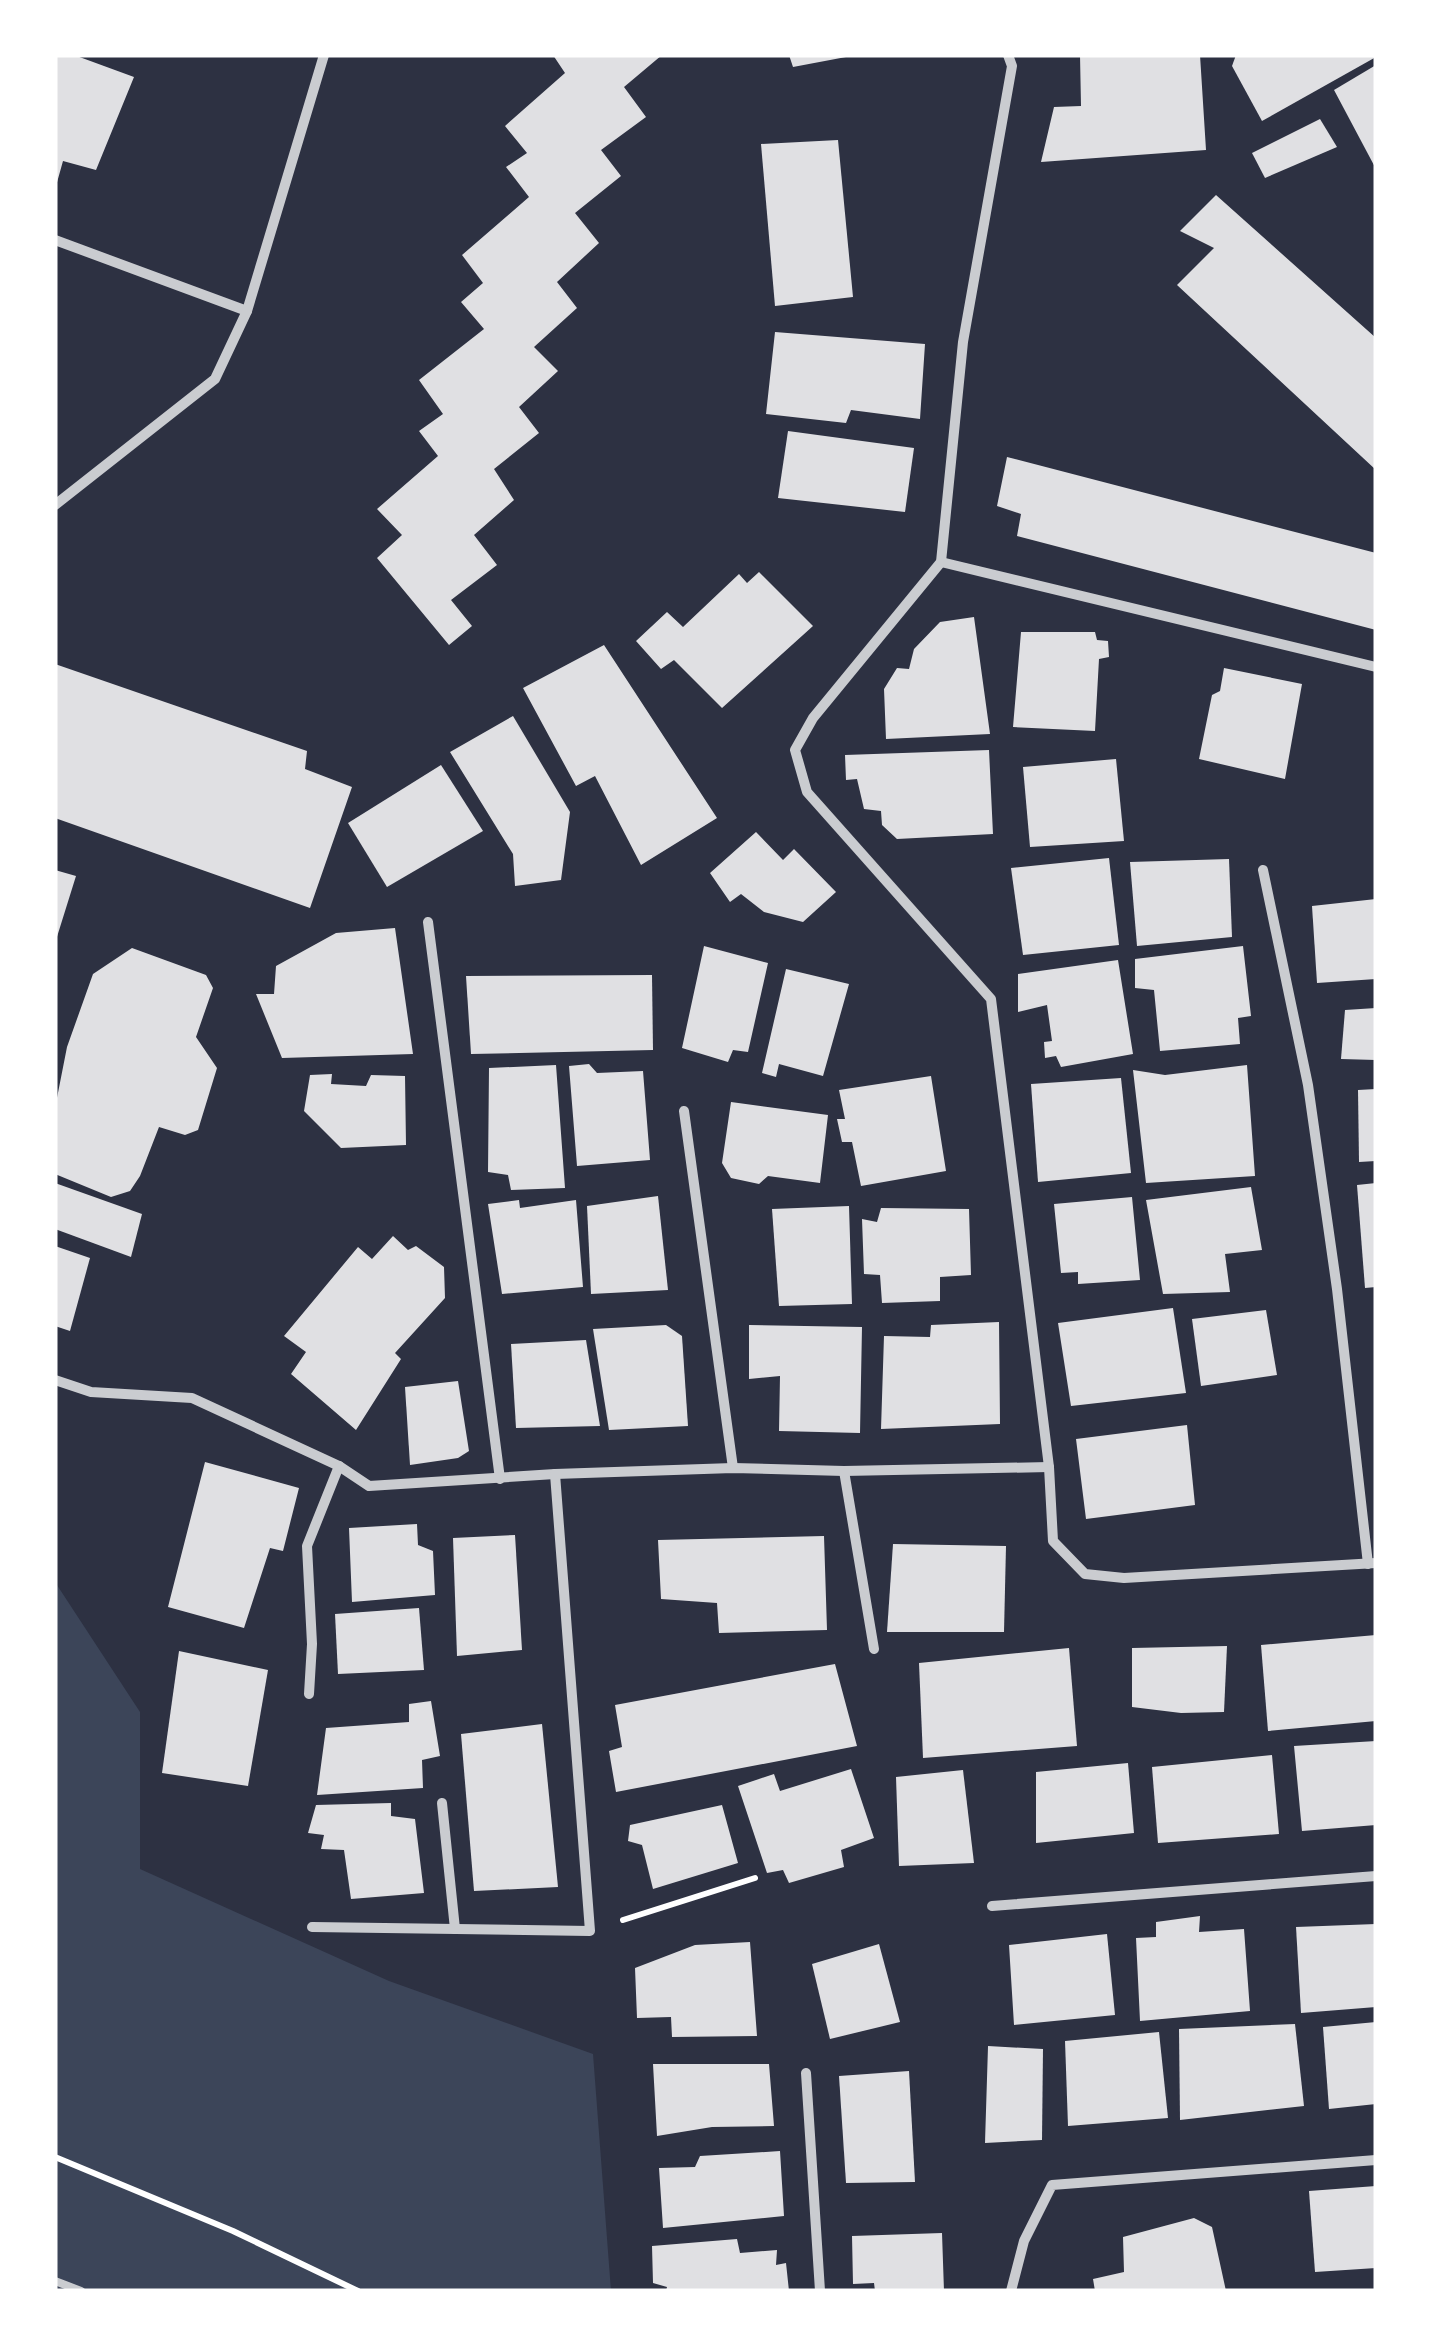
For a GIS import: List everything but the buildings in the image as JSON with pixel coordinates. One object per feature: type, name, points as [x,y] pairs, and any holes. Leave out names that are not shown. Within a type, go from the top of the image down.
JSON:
[{"type":"street","points":[[55,505],[215,379],[247,311],[324,55]]},
{"type":"street","points":[[1008,55],[1012,66],[963,342],[941,562],[812,718],[796,750],[807,792],[991,999],[1048,1467],[1053,1541],[1085,1574],[1124,1578],[1372,1564],[1308,1084],[1263,870]]},
{"type":"street","points":[[55,240],[247,311]]},
{"type":"street","points":[[941,562],[1376,666]]},
{"type":"street","points":[[428,922],[500,1479]]},
{"type":"street","points":[[684,1111],[733,1468]]},
{"type":"street","points":[[55,1380],[91,1392],[192,1398],[339,1466],[369,1486],[733,1468],[1048,1467]]},
{"type":"street","points":[[309,1694],[312,1644],[308,1546],[339,1466]]},
{"type":"street","points":[[844,1470],[874,1649]]},
{"type":"street","points":[[312,1927],[590,1930],[555,1474]]},
{"type":"street","points":[[442,1803],[455,1929]]},
{"type":"street","points":[[992,1906],[1376,1876]]},
{"type":"street","points":[[806,2073],[820,2291]]},
{"type":"street","points":[[1011,2291],[1024,2241],[1052,2185],[1376,2160]]},
{"type":"lane","points":[[55,2282],[81,2291]]},
{"type":"path","points":[[590,1930],[756,1878]]},
{"type":"path","points":[[55,2157],[234,2231],[358,2291]]},
{"type":"shaded area","points":[[55,1582],[140,1712],[140,1869],[389,1981],[593,2054],[611,2291],[55,2291]]}]
